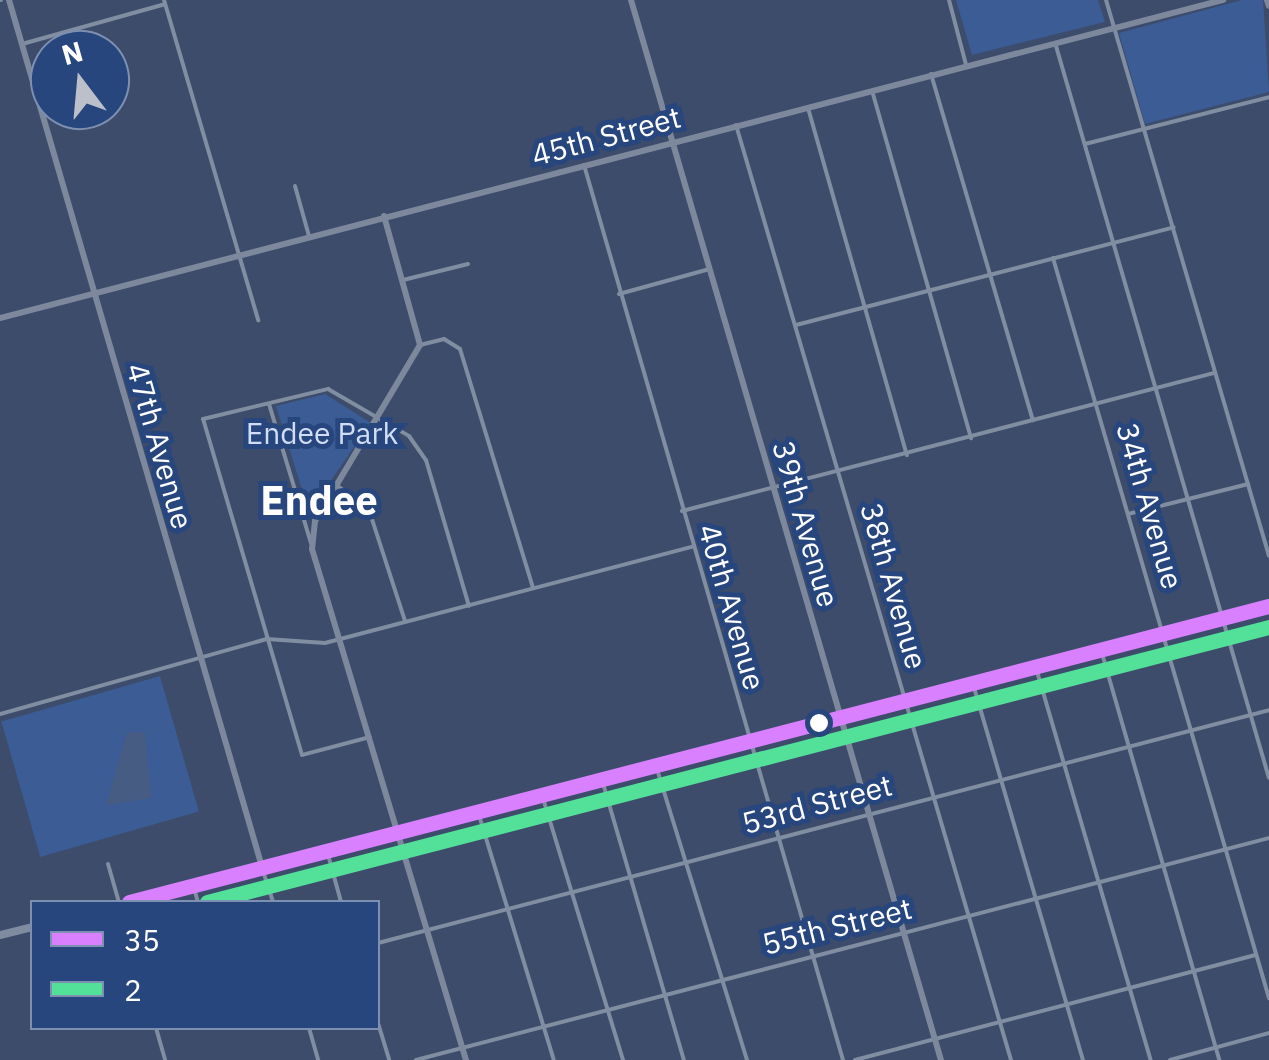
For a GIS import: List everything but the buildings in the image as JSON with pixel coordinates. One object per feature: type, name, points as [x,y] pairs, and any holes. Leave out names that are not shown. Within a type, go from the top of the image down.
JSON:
[{"type":"main road","points":[[138,900],[1269,606]]},
{"type":"main road","points":[[0,935],[30,928]]},
{"type":"street","name":"47th Avenue","points":[[9,0],[272,900]]},
{"type":"street","name":"39th Avenue","points":[[631,0],[941,1060]]},
{"type":"street","points":[[949,0],[966,65]]},
{"type":"street","points":[[1106,0],[1269,556]]},
{"type":"street","points":[[1187,0],[1190,9]]},
{"type":"street","name":"45th Street","points":[[0,318],[1224,0]]},
{"type":"street","points":[[22,44],[164,2],[258,320]]},
{"type":"street","points":[[1055,42],[1269,778]]},
{"type":"street","points":[[931,74],[1033,422]]},
{"type":"street","points":[[872,89],[971,438]]},
{"type":"street","points":[[1084,144],[1269,96]]},
{"type":"street","points":[[807,106],[906,454]]},
{"type":"street","name":"38th Avenue","points":[[736,125],[1010,1060]]},
{"type":"street","name":"40th Avenue","points":[[584,165],[843,1060]]},
{"type":"street","points":[[295,186],[309,236]]},
{"type":"street","points":[[312,549],[316,521],[382,419],[420,345],[384,216]]},
{"type":"street","points":[[795,325],[1174,228]]},
{"type":"street","name":"34th Avenue","points":[[1053,258],[1269,998]]},
{"type":"street","points":[[402,280],[468,264]]},
{"type":"street","points":[[620,294],[710,268]]},
{"type":"street","points":[[420,345],[444,339],[460,348],[532,588]]},
{"type":"street","points":[[682,511],[1216,373]]},
{"type":"street","points":[[370,736],[302,755],[204,419],[328,389],[382,419],[426,460],[469,606]]},
{"type":"street","points":[[270,404],[466,1060]]},
{"type":"street","points":[[1128,514],[1248,484]]},
{"type":"street","points":[[339,487],[369,510],[405,621]]},
{"type":"street","points":[[0,714],[162,672],[267,639],[340,639],[692,548]]},
{"type":"street","points":[[1101,650],[1219,1060]]},
{"type":"street","points":[[1036,668],[1151,1060]]},
{"type":"street","points":[[972,684],[1084,1060]]},
{"type":"street","name":"53rd Street","points":[[380,942],[1269,710]]},
{"type":"street","points":[[656,766],[747,1060]]},
{"type":"street","points":[[602,780],[684,1060]]},
{"type":"street","points":[[542,795],[623,1060]]},
{"type":"street","points":[[478,812],[554,1060]]},
{"type":"street","name":"55th Street","points":[[416,1060],[1269,838]]},
{"type":"street","points":[[326,851],[341,900]]},
{"type":"street","points":[[108,864],[118,900]]},
{"type":"street","points":[[193,886],[197,900]]},
{"type":"street","points":[[854,1060],[1255,956]]},
{"type":"street","points":[[157,1030],[165,1060]]},
{"type":"street","points":[[310,1030],[318,1060]]},
{"type":"street","points":[[380,1030],[389,1060]]},
{"type":"street","points":[[1170,1060],[1269,1033]]},
{"type":"green space","points":[[956,0],[1098,0],[1105,22],[972,55]]},
{"type":"green space","points":[[1242,0],[1263,0],[1269,92],[1145,124],[1119,33]]},
{"type":"green space","name":"Endee Park","points":[[325,394],[371,423],[309,512],[276,406]]},
{"type":"green space","points":[[160,676],[199,812],[40,857],[1,721]]},
{"type":"shaded area","points":[[145,732],[151,798],[106,805],[127,733]]},
{"type":"transit line","name":"35","points":[[137,900],[1269,606]]},
{"type":"transit line","name":"2","points":[[215,900],[1269,627]]},
{"type":"district","name":"Endee","points":[[319,500]]}]
